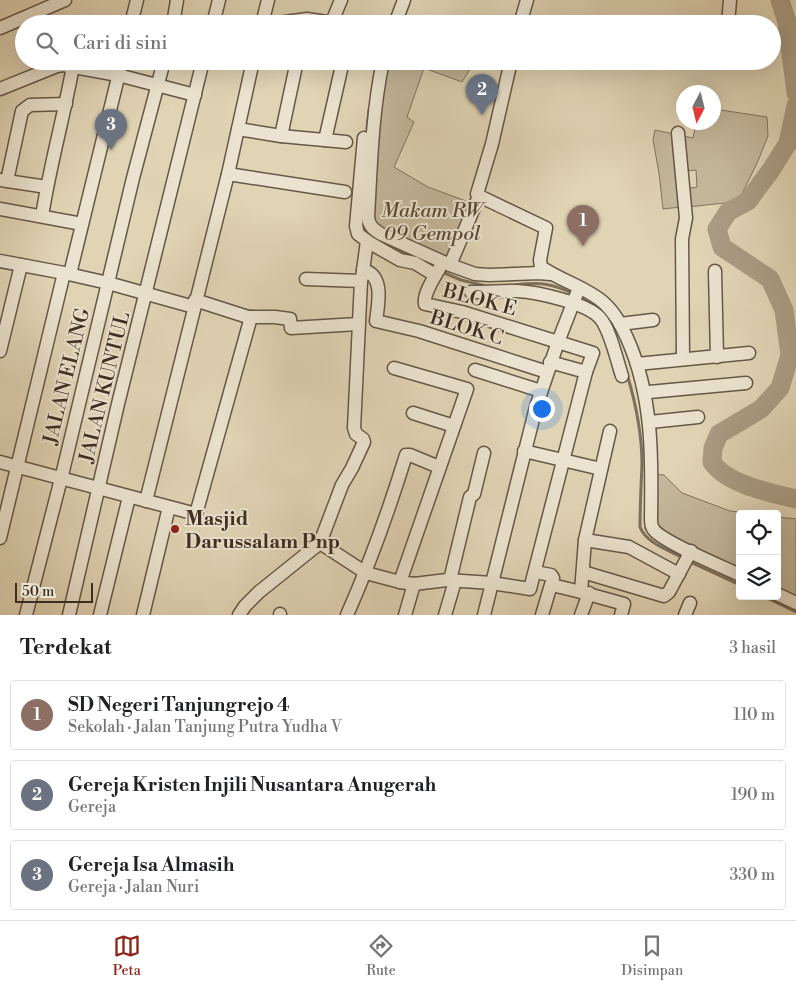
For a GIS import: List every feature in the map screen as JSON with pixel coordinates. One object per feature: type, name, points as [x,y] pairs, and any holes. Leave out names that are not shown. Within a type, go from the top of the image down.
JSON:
[{"type":"street","points":[[30,15],[65,0]]},
{"type":"street","points":[[134,15],[138,0]]},
{"type":"street","points":[[174,15],[177,0]]},
{"type":"street","points":[[215,15],[218,0]]},
{"type":"street","points":[[264,15],[268,0]]},
{"type":"street","points":[[338,15],[341,0]]},
{"type":"street","points":[[390,15],[395,0]]},
{"type":"street","points":[[398,15],[404,0]]},
{"type":"street","points":[[523,15],[527,0]]},
{"type":"street","points":[[729,15],[730,0]]},
{"type":"street","points":[[0,28],[15,22]]},
{"type":"street","points":[[0,89],[47,70]]},
{"type":"street","points":[[42,216],[72,70]]},
{"type":"street","points":[[93,70],[195,95]]},
{"type":"street","points":[[0,538],[67,274],[82,224],[119,70]]},
{"type":"street","name":"JALAN ELANG","points":[[26,615],[133,178],[162,70]]},
{"type":"street","name":"JALAN KUNTUL","points":[[69,615],[118,404],[202,70]]},
{"type":"street","points":[[146,501],[228,174],[251,70]]},
{"type":"street","points":[[281,136],[296,70]]},
{"type":"street","points":[[325,140],[341,70]]},
{"type":"street","points":[[372,70],[366,105],[363,219],[372,229],[441,268]]},
{"type":"street","points":[[381,70],[374,110],[363,219],[356,226],[358,234],[400,260],[415,264],[489,276],[539,273],[557,276]]},
{"type":"street","points":[[509,70],[492,144],[477,194],[546,228],[541,267],[557,276],[590,310],[601,318],[622,376]]},
{"type":"street","points":[[47,187],[3,180],[22,111],[30,105],[66,104]]},
{"type":"street","points":[[238,129],[281,136],[346,142]]},
{"type":"street","points":[[678,133],[686,218],[682,238],[683,359]]},
{"type":"street","points":[[228,174],[345,192]]},
{"type":"street","points":[[441,268],[480,196]]},
{"type":"street","points":[[0,209],[82,224]]},
{"type":"street","points":[[239,615],[259,592],[320,543],[342,485],[364,442],[356,434],[354,428],[358,324],[367,241]]},
{"type":"street","points":[[0,261],[108,283],[146,295],[251,317],[275,316],[290,318],[292,328],[358,324]]},
{"type":"street","points":[[0,351],[4,314],[21,265]]},
{"type":"street","name":"BLOK E","points":[[441,268],[424,300],[425,304],[462,312],[558,342]]},
{"type":"street","name":"BLOK C","points":[[362,276],[368,271],[375,278],[378,287],[379,301],[376,321],[483,351],[549,367],[586,372]]},
{"type":"street","points":[[715,271],[717,356]]},
{"type":"street","points":[[306,278],[362,276]]},
{"type":"street","points":[[471,292],[519,291],[576,295],[603,302],[613,312],[641,364],[649,392],[652,422],[652,527],[657,533],[667,539],[686,561]]},
{"type":"street","points":[[484,615],[541,391],[576,295]]},
{"type":"street","points":[[0,462],[196,514],[251,317]]},
{"type":"street","points":[[620,324],[653,320]]},
{"type":"street","points":[[320,543],[366,573],[400,582],[414,584],[438,580],[492,583],[530,589],[592,353],[558,342]]},
{"type":"street","points":[[400,582],[467,389],[483,351]]},
{"type":"street","points":[[641,364],[749,353]]},
{"type":"street","points":[[641,364],[642,378],[652,422]]},
{"type":"street","points":[[394,368],[467,389]]},
{"type":"street","points":[[474,370],[541,391]]},
{"type":"street","points":[[649,392],[746,383]]},
{"type":"street","points":[[413,413],[454,426]]},
{"type":"street","points":[[652,422],[698,418]]},
{"type":"street","points":[[581,615],[585,593],[583,572],[585,540],[610,431]]},
{"type":"street","points":[[524,452],[601,470]]},
{"type":"street","points":[[445,615],[470,497],[474,494],[484,453]]},
{"type":"street","points":[[347,615],[366,573],[407,454],[439,467]]},
{"type":"street","points":[[100,615],[129,497]]},
{"type":"street","points":[[143,615],[169,507]]},
{"type":"street","points":[[585,540],[629,548],[736,574]]},
{"type":"street","points":[[583,572],[664,596],[670,592],[686,561]]},
{"type":"street","points":[[535,572],[552,576],[554,579],[542,615]]},
{"type":"street","points":[[405,615],[414,584]]},
{"type":"street","points":[[552,585],[624,604],[621,615]]},
{"type":"street","points":[[781,596],[796,603]]},
{"type":"street","points":[[685,615],[690,603]]},
{"type":"green space","name":"Makam RW 09 Gempol","points":[[384,70],[423,70],[407,117],[414,122],[394,167],[428,187],[474,204],[449,261],[386,233],[372,219],[374,164]]},
{"type":"green space","name":"Makam RW 09 Gempol","points":[[429,70],[469,70],[462,82]]},
{"type":"green space","points":[[721,110],[767,117],[768,136],[740,198],[725,203],[688,207],[686,189],[697,187],[696,170],[677,172],[681,207],[663,209],[653,140],[655,130],[693,138],[695,130],[721,130]]},
{"type":"green space","points":[[649,474],[664,475],[682,493],[736,512],[736,578],[649,535],[645,529]]},
{"type":"green space","points":[[781,517],[796,519],[796,606],[781,598]]},
{"type":"waterway","points":[[780,0],[787,22],[796,93]]},
{"type":"waterway","points":[[796,106],[788,143],[771,170],[748,201],[728,212],[717,229],[722,247],[770,279],[784,310],[790,355],[780,388],[761,409],[719,434],[713,448],[712,462],[719,470],[738,482],[796,499]]},
{"type":"waterway","points":[[367,129],[369,110]]},
{"type":"waterway","points":[[363,222],[364,230],[368,234]]},
{"type":"waterway","points":[[388,246],[412,257]]},
{"type":"waterway","points":[[440,271],[461,280],[486,286]]},
{"type":"waterway","points":[[515,285],[545,284],[574,294]]},
{"type":"waterway","points":[[580,297],[601,311]]},
{"type":"waterway","points":[[627,374],[640,430],[642,465],[640,527],[643,533],[653,542],[683,558]]},
{"type":"waterway","points":[[688,561],[736,583]]},
{"type":"waterway","points":[[771,600],[796,612]]},
{"type":"place","name":"Gereja Kristen Injili Nusantara Anugerah","points":[[482,115]]},
{"type":"place","name":"Gereja Isa Almasih","points":[[111,150]]},
{"type":"place","name":"SD Negeri Tanjungrejo 4","points":[[583,246]]},
{"type":"place","name":"Masjid Darussalam Pnp","points":[[175,529]]}]
